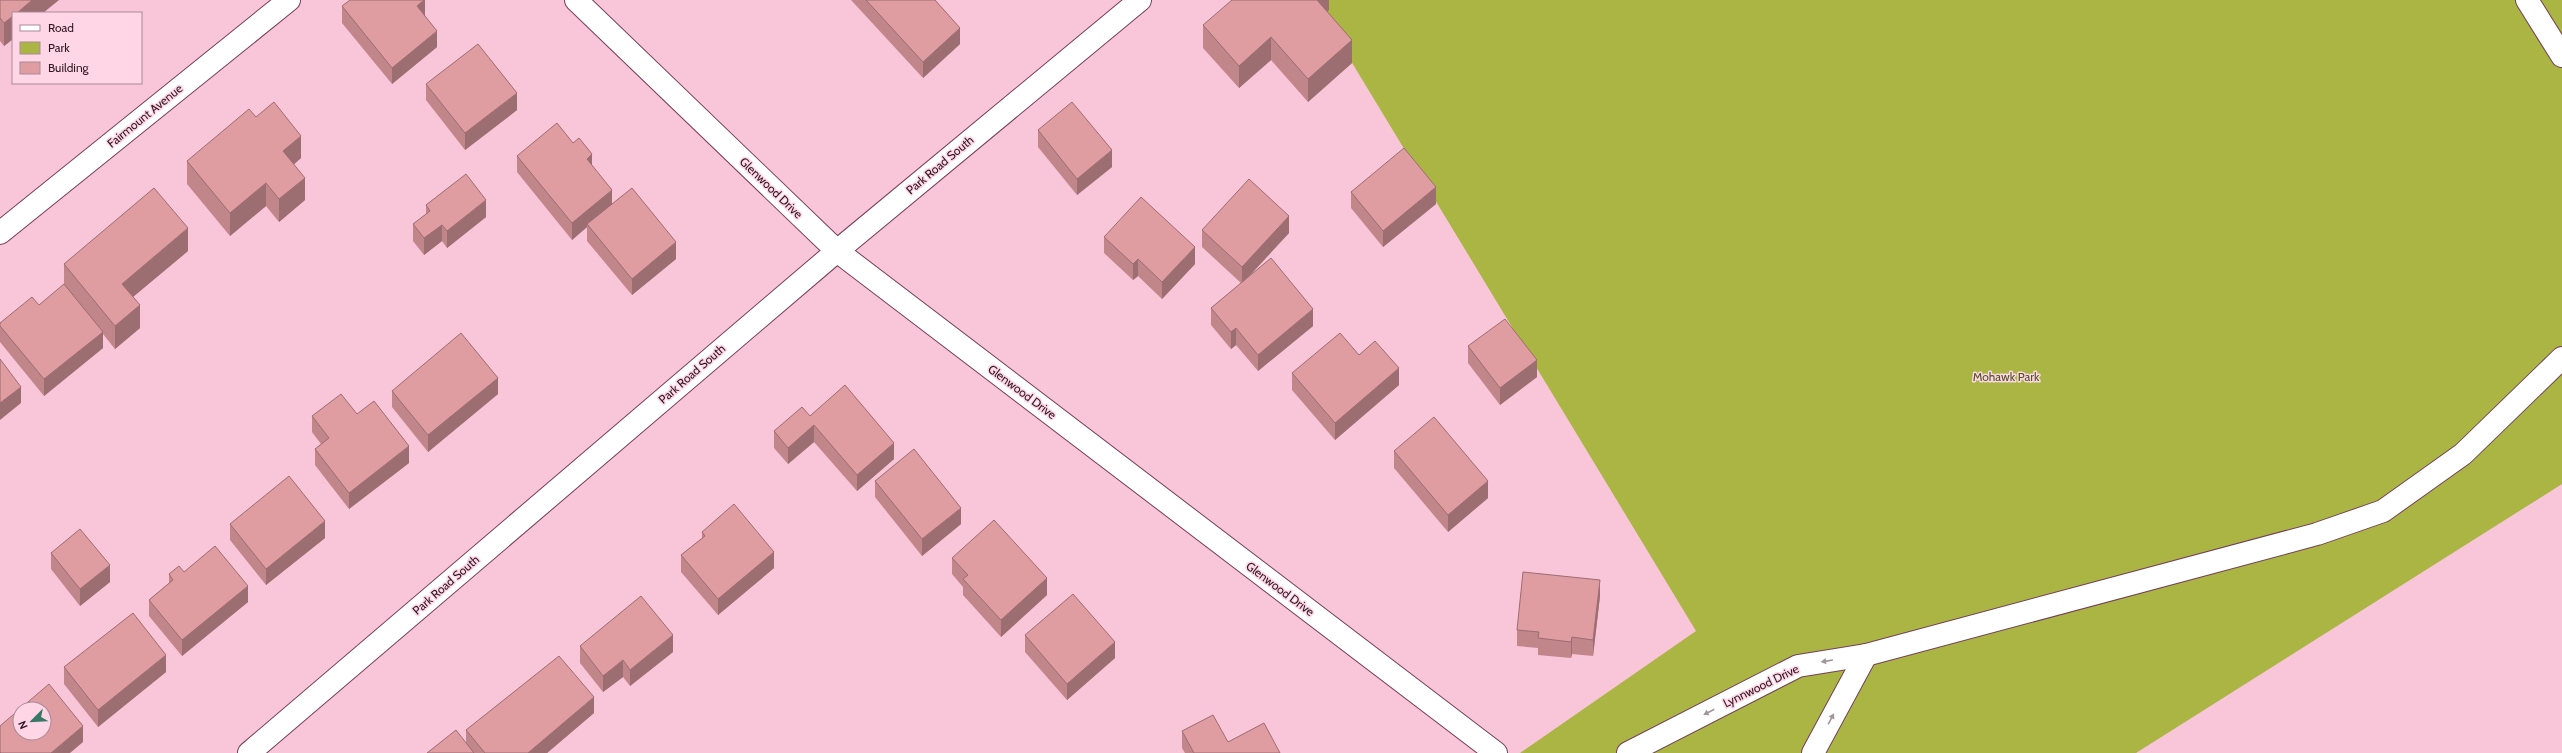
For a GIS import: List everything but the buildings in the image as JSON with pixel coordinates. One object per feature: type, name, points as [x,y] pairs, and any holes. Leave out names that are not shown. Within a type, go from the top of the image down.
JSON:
[{"type":"street","name":"Fairmount Avenue","points":[[0,233],[289,0]]},
{"type":"street","name":"Glenwood Drive","points":[[576,0],[837,251],[1496,753]]},
{"type":"street","name":"Park Road South","points":[[249,753],[837,251],[1140,0]]},
{"type":"street","points":[[2527,0],[2562,56]]},
{"type":"street","name":"Lynnwood Drive","points":[[1628,753],[1798,666],[1866,655],[2317,534],[2383,511],[2463,454],[2562,358]]},
{"type":"street","points":[[1813,753],[1866,655]]},
{"type":"green space","name":"Mohawk Park","points":[[1314,0],[2562,0],[2562,484],[2136,753],[1520,753],[1696,631]]}]
